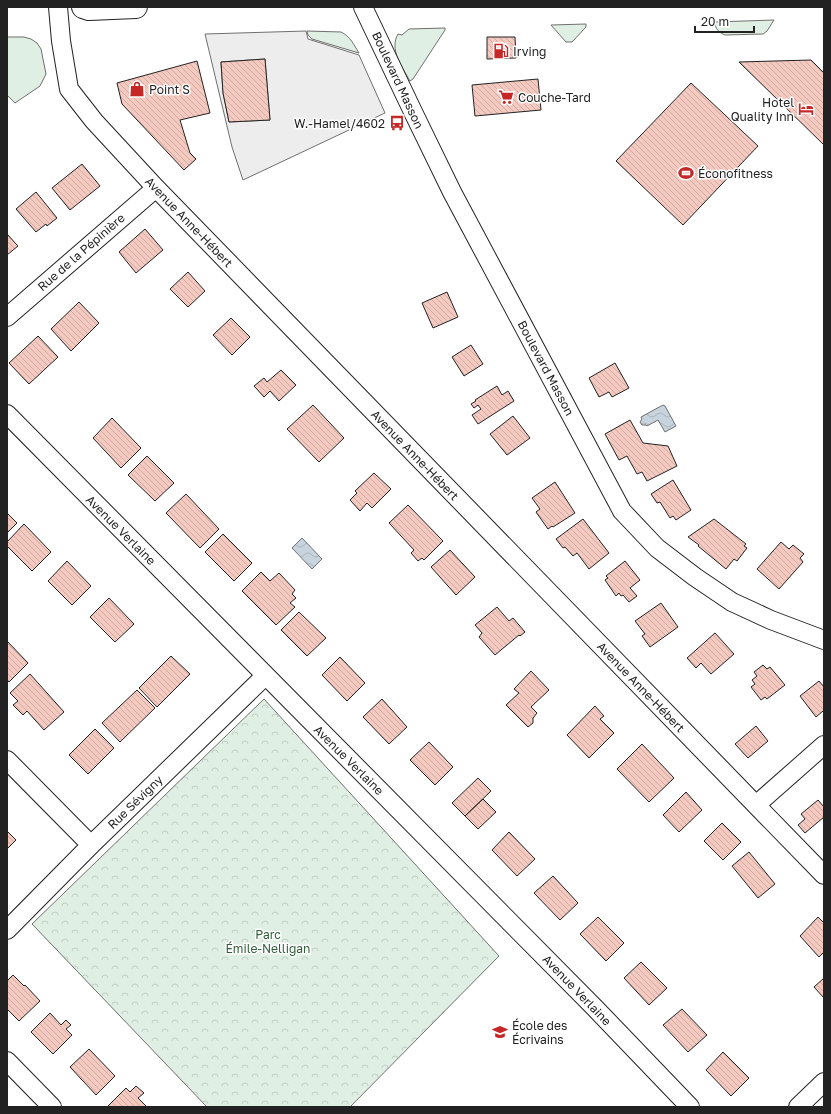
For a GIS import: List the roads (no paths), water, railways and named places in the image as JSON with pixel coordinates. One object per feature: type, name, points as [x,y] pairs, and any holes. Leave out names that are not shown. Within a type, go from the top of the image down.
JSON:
[{"type":"main road","points":[[83,7],[136,7]]},
{"type":"street","name":"Avenue Anne-Hébert","points":[[58,7],[61,41],[69,89],[94,121],[156,188],[824,875]]},
{"type":"street","name":"Boulevard Masson","points":[[363,7],[452,192],[622,511],[657,548],[695,577],[732,602],[771,620],[824,640]]},
{"type":"street","name":"Rue de la Pépinière","points":[[7,318],[156,188]]},
{"type":"street","name":"Avenue Verlaine","points":[[7,414],[589,1002],[690,1107]]},
{"type":"street","name":"Rue Sévigny","points":[[7,930],[90,845],[265,676]]},
{"type":"street","points":[[756,805],[824,745]]},
{"type":"street","points":[[7,760],[90,845]]},
{"type":"street","points":[[7,1061],[52,1107]]},
{"type":"street","points":[[798,1107],[824,1082]]},
{"type":"water","points":[[663,405],[676,426],[665,432],[658,420],[647,426],[642,425],[640,422],[642,419],[641,417]]},
{"type":"water","points":[[302,538],[322,559],[312,569],[292,548]]},
{"type":"place","name":"Irving","points":[[501,51]]},
{"type":"place","name":"Point S","points":[[137,89]]},
{"type":"place","name":"Couche-Tard","points":[[506,97]]},
{"type":"place","name":"Hotel Quality Inn","points":[[806,109]]},
{"type":"place","name":"W.-Hamel/4602","points":[[397,123]]},
{"type":"place","name":"Éconofitness","points":[[686,173]]},
{"type":"place","name":"École des Écrivains","points":[[500,1032]]},
{"type":"park label","name":"Parc Émile-Nelligan","points":[[268,941]]}]
